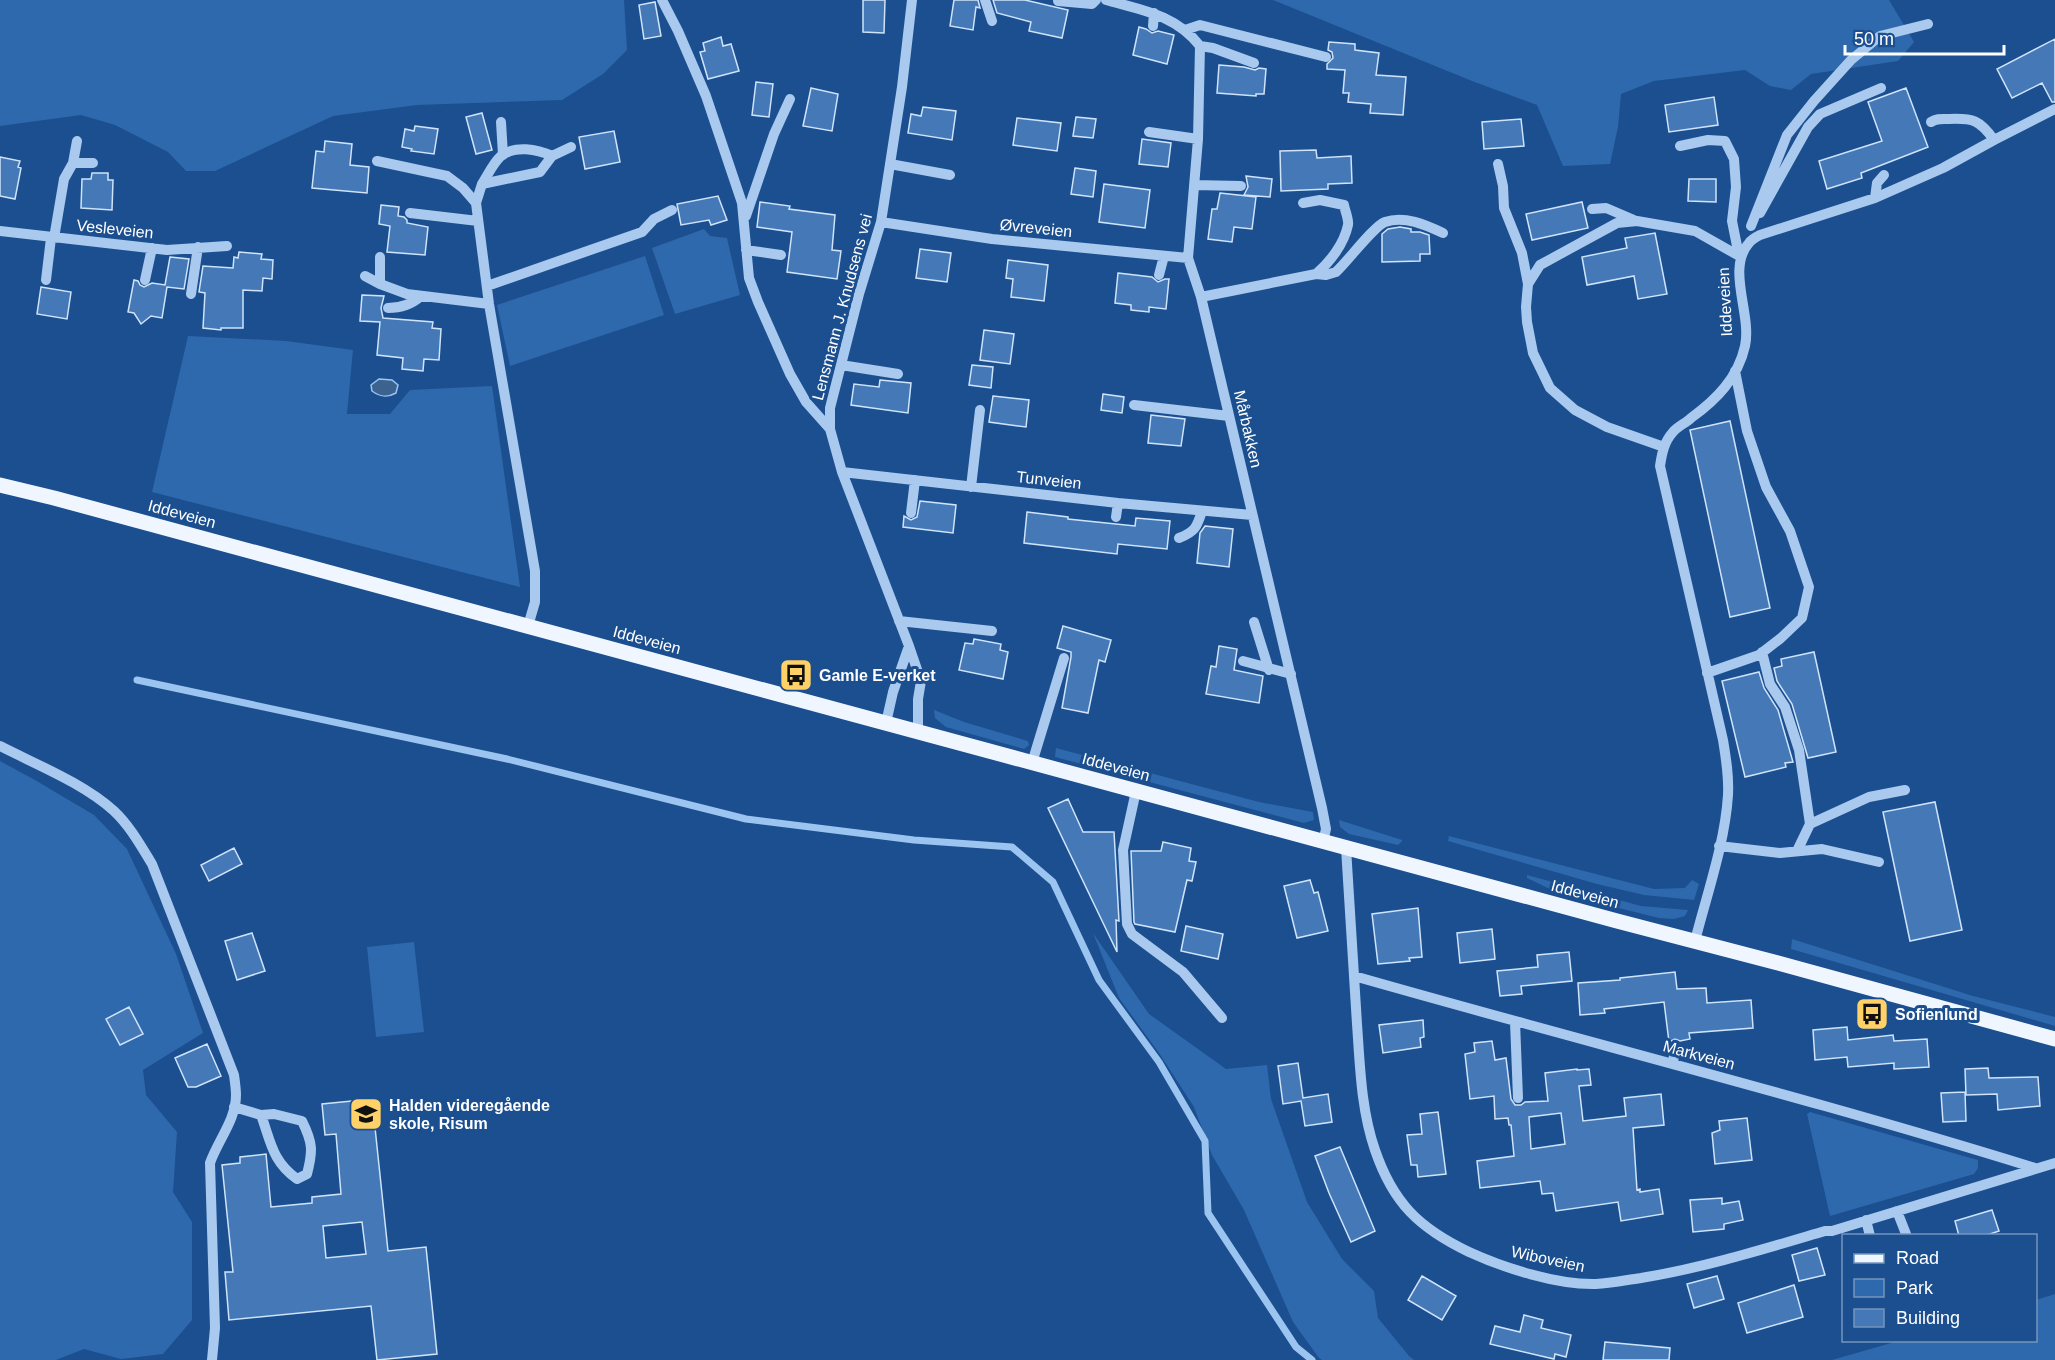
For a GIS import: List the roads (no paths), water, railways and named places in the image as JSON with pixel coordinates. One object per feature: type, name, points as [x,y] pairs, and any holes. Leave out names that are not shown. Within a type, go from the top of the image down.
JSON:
[{"type":"main road","name":"Iddeveien","points":[[0,486],[54,498],[2055,1039]]},
{"type":"street","points":[[662,0],[706,96],[742,203],[749,278],[790,374],[806,402],[830,429]]},
{"type":"street","name":"Lensmann J. Knudsens vei","points":[[912,0],[902,87],[881,222],[859,294],[830,408],[830,429],[842,472],[921,681],[918,699],[918,732]]},
{"type":"street","points":[[985,0],[992,21]]},
{"type":"street","points":[[1058,1],[1092,4],[1096,0]]},
{"type":"street","points":[[1106,0],[1154,14],[1183,28],[1200,46],[1214,48],[1254,63]]},
{"type":"street","points":[[1153,26],[1154,14]]},
{"type":"street","points":[[1749,243],[1750,226],[1786,135],[1851,60],[1880,36],[1928,24]]},
{"type":"street","points":[[1183,28],[1200,25],[1326,57]]},
{"type":"street","name":"Mårbakken","points":[[1200,46],[1198,139],[1188,258],[1201,297],[1292,674],[1326,829],[1323,842]]},
{"type":"street","points":[[1750,226],[1768,200],[1808,127],[1820,114],[1881,88]]},
{"type":"street","points":[[744,222],[774,134],[790,99]]},
{"type":"street","points":[[1749,243],[1760,235],[1875,198],[1943,168],[2055,109]]},
{"type":"street","points":[[1931,123],[1937,119],[1969,118],[1985,128],[1994,140]]},
{"type":"street","points":[[501,122],[503,155]]},
{"type":"street","points":[[1149,132],[1198,139]]},
{"type":"street","points":[[1680,146],[1708,140],[1725,141],[1734,159],[1736,187],[1731,221],[1740,256]]},
{"type":"street","points":[[46,280],[64,179],[74,163],[77,141]]},
{"type":"street","points":[[482,184],[540,172],[552,156],[571,147]]},
{"type":"street","points":[[528,626],[534,602],[535,571],[489,304],[476,203],[482,184],[503,155],[518,150],[537,149],[552,156]]},
{"type":"street","points":[[377,161],[447,176],[464,188],[476,203]]},
{"type":"street","points":[[74,163],[93,163]]},
{"type":"street","points":[[890,164],[950,175]]},
{"type":"street","points":[[1498,164],[1503,186],[1504,208],[1522,253],[1528,284],[1527,322],[1533,353],[1550,388],[1575,410],[1607,427],[1664,447],[1660,466],[1728,768],[1728,795],[1719,846],[1695,940]]},
{"type":"street","points":[[1875,198],[1877,183],[1884,175]]},
{"type":"street","points":[[1194,185],[1241,186]]},
{"type":"street","points":[[1304,203],[1320,200],[1344,205],[1349,222],[1342,241],[1328,264],[1316,274]]},
{"type":"street","points":[[1592,209],[1606,208],[1637,221],[1695,231],[1740,256]]},
{"type":"street","points":[[487,286],[642,232],[654,219],[672,210]]},
{"type":"street","points":[[410,213],[478,220]]},
{"type":"street","points":[[1201,297],[1336,272],[1383,223],[1397,220],[1423,224],[1443,233]]},
{"type":"street","points":[[1528,284],[1540,265],[1570,247],[1617,223],[1637,221]]},
{"type":"street","name":"Øvreveien","points":[[881,222],[992,239],[1188,258]]},
{"type":"street","name":"Vesleveien","points":[[0,231],[167,250],[227,246]]},
{"type":"street","name":"Iddeveien","points":[[1664,447],[1674,431],[1722,393],[1735,371],[1745,346],[1746,319],[1738,274],[1740,256],[1749,243]]},
{"type":"street","points":[[191,294],[198,247]]},
{"type":"street","points":[[145,280],[152,248]]},
{"type":"street","points":[[746,250],[781,255]]},
{"type":"street","points":[[1159,275],[1164,256]]},
{"type":"street","points":[[380,257],[380,284]]},
{"type":"street","points":[[365,276],[407,294],[489,304]]},
{"type":"street","points":[[388,308],[400,308],[421,296]]},
{"type":"street","points":[[841,364],[898,374]]},
{"type":"street","points":[[1707,673],[1762,652],[1802,618],[1809,587],[1790,531],[1766,487],[1747,431],[1735,371]]},
{"type":"street","points":[[1134,405],[1229,416]]},
{"type":"street","points":[[971,487],[980,410]]},
{"type":"street","name":"Tunveien","points":[[842,472],[1118,503],[1252,515]]},
{"type":"street","points":[[911,513],[915,480]]},
{"type":"street","points":[[1116,517],[1118,503]]},
{"type":"street","points":[[1179,538],[1188,535],[1197,527],[1202,511]]},
{"type":"street","points":[[899,621],[992,632]]},
{"type":"street","points":[[1254,622],[1269,670]]},
{"type":"street","points":[[886,723],[893,692],[909,646]]},
{"type":"street","points":[[1762,652],[1770,684],[1785,707],[1799,750],[1810,824],[1797,852]]},
{"type":"street","points":[[1032,763],[1064,658]]},
{"type":"street","points":[[1243,661],[1269,670],[1292,674]]},
{"type":"street","points":[[0,746],[89,792],[115,812],[135,836],[152,864],[234,1076],[236,1095],[234,1107],[227,1128],[210,1163],[215,1328],[212,1360]]},
{"type":"street","points":[[1810,824],[1869,796],[1905,790]]},
{"type":"street","points":[[1136,791],[1123,850],[1126,924],[1132,934],[1183,972],[1222,1018]]},
{"type":"street","points":[[1719,846],[1780,853],[1822,849],[1879,862]]},
{"type":"street","name":"Wiboveien","points":[[1346,848],[1361,1074],[1374,1148],[1388,1182],[1398,1199],[1428,1230],[1445,1241],[1485,1259],[1524,1272],[1575,1283],[1595,1284],[1678,1272],[1866,1220],[2055,1163]]},
{"type":"street","name":"Markveien","points":[[1354,976],[1916,1131],[2035,1168]]},
{"type":"street","points":[[1515,1022],[1518,1098]]},
{"type":"street","points":[[1673,1064],[1675,1046]]},
{"type":"street","points":[[234,1107],[261,1115],[274,1114],[302,1121],[310,1138],[312,1154],[307,1174],[297,1179],[284,1170],[276,1159],[261,1115]]},
{"type":"street","points":[[1897,1210],[1906,1234]]},
{"type":"street","points":[[1866,1220],[1870,1234]]},
{"type":"waterway","points":[[137,680],[507,759],[746,819],[914,840],[1012,847],[1053,882],[1099,980],[1159,1062],[1205,1141],[1208,1213],[1296,1347],[1312,1360]]},
{"type":"place","name":"Gamle E-verket","points":[[796,675]]},
{"type":"place","name":"Sofienlund","points":[[1872,1014]]},
{"type":"place","name":"Halden videregående skole, Risum","points":[[366,1114]]}]
